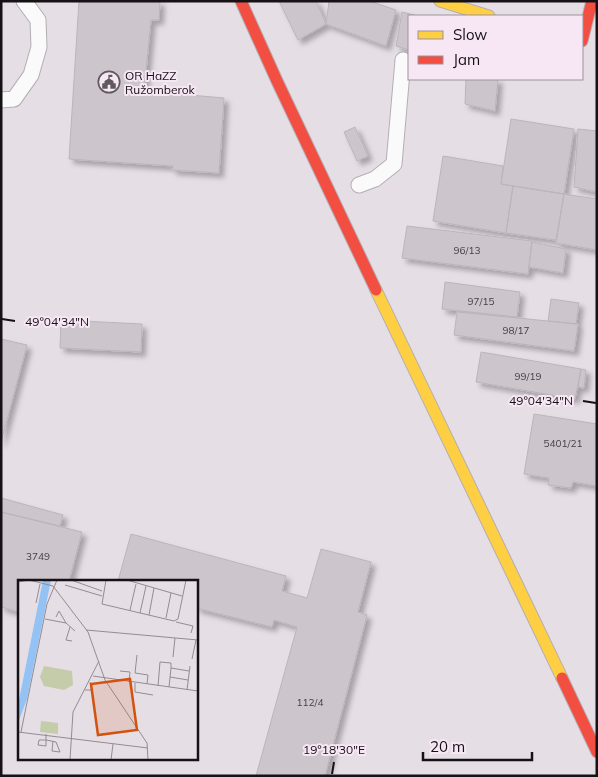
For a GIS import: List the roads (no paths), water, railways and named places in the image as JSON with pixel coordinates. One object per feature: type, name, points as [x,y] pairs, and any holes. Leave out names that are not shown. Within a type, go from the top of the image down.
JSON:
[{"type":"street","points":[[242,1],[277,81],[597,752]]},
{"type":"street","points":[[440,1],[486,15]]},
{"type":"street","points":[[583,37],[592,1]]},
{"type":"lane","points":[[1,100],[14,99],[31,75],[39,47],[38,20],[24,1]]},
{"type":"lane","points":[[359,185],[375,179],[394,164],[403,60]]},
{"type":"place","name":"OR HaZZ Ružomberok","points":[[109,82]]}]
